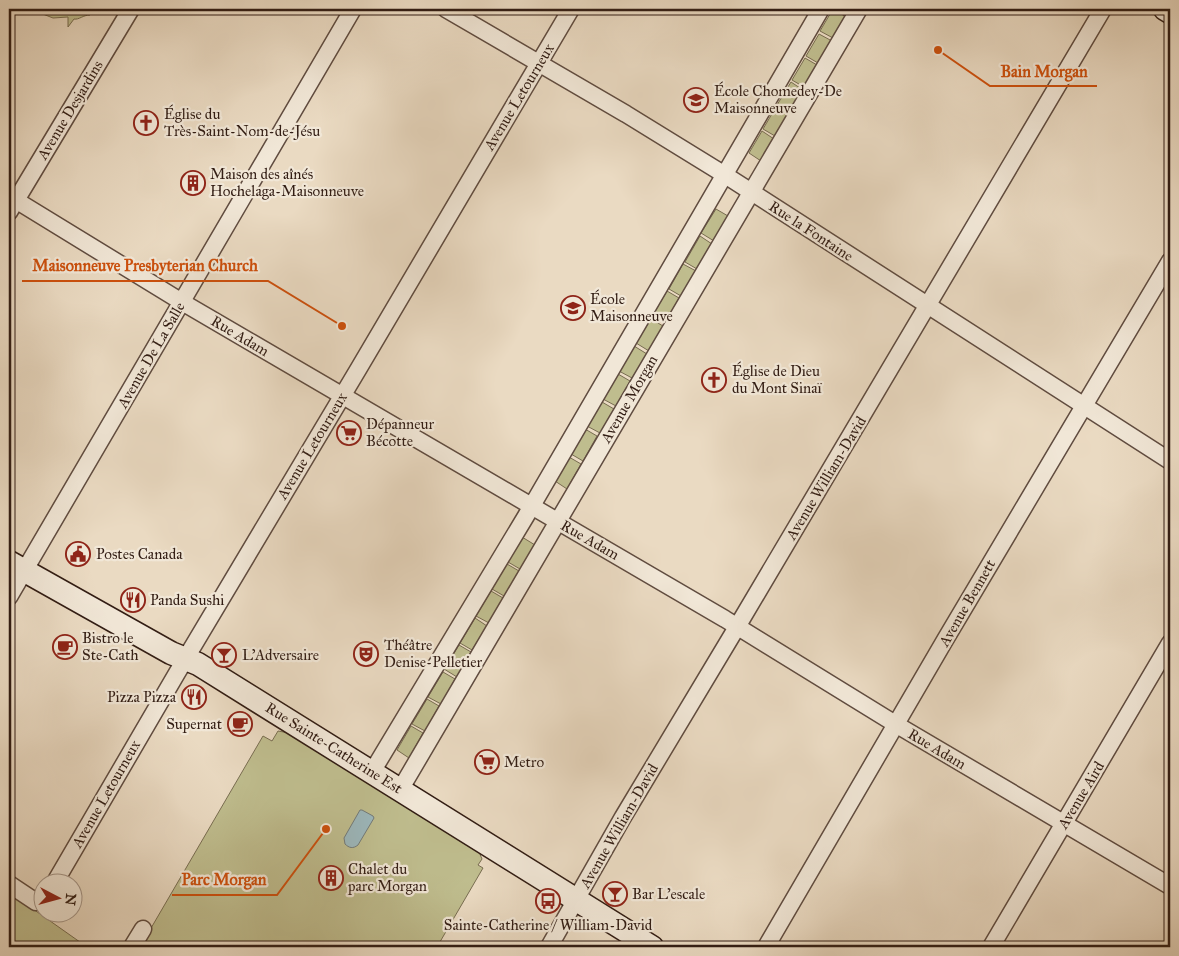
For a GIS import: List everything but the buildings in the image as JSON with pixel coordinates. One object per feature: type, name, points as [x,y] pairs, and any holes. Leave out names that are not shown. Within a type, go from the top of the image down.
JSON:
[{"type":"street","name":"Avenue Desjardins","points":[[11,203],[131,9]]},
{"type":"street","name":"Avenue De La Salle","points":[[9,597],[16,566],[182,302],[353,9]]},
{"type":"street","name":"Rue la Fontaine","points":[[446,9],[634,118],[751,191],[1170,461]]},
{"type":"street","name":"Avenue Letourneux","points":[[60,874],[185,659],[571,9]]},
{"type":"street","name":"Avenue Morgan","points":[[372,772],[532,506],[821,9]]},
{"type":"street","name":"Avenue Morgan","points":[[400,790],[859,9]]},
{"type":"street","name":"Avenue William-David","points":[[549,947],[624,817],[1103,9]]},
{"type":"street","points":[[1164,9],[1170,12]]},
{"type":"street","name":"Rue Adam","points":[[11,203],[532,506],[1170,886]]},
{"type":"street","name":"Avenue Bennett","points":[[766,947],[1036,485],[1085,407],[1170,261]]},
{"type":"street","name":"Rue Sainte-Catherine Est","points":[[16,566],[171,653],[198,664],[652,947]]},
{"type":"street","name":"Avenue Aird","points":[[991,947],[1170,643]]},
{"type":"street","points":[[9,884],[32,899]]},
{"type":"street","points":[[132,947],[143,929]]},
{"type":"shaded area","points":[[30,9],[84,9],[90,15],[74,19],[68,27],[68,17],[53,18]]},
{"type":"shaded area","points":[[833,9],[846,17],[833,38],[820,31]]},
{"type":"shaded area","points":[[819,34],[832,41],[818,63],[806,56]]},
{"type":"shaded area","points":[[805,58],[817,65],[804,87],[792,80]]},
{"type":"shaded area","points":[[791,82],[803,90],[790,112],[777,105]]},
{"type":"shaded area","points":[[776,107],[789,114],[775,136],[763,129]]},
{"type":"shaded area","points":[[762,131],[774,139],[761,161],[749,153]]},
{"type":"shaded area","points":[[716,209],[728,216],[714,241],[701,233]]},
{"type":"shaded area","points":[[700,236],[712,244],[697,269],[685,262]]},
{"type":"shaded area","points":[[683,264],[696,271],[681,296],[669,289]]},
{"type":"shaded area","points":[[667,291],[679,298],[665,323],[652,316]]},
{"type":"shaded area","points":[[651,319],[663,326],[649,351],[636,343]]},
{"type":"shaded area","points":[[634,346],[647,354],[632,378],[619,371]]},
{"type":"shaded area","points":[[618,374],[630,381],[616,406],[603,399]]},
{"type":"shaded area","points":[[602,402],[614,409],[600,433],[587,426]]},
{"type":"shaded area","points":[[585,429],[597,436],[583,461],[571,454]]},
{"type":"shaded area","points":[[569,457],[581,464],[567,489],[555,481]]},
{"type":"shaded area","points":[[522,537],[535,545],[520,569],[508,562]]},
{"type":"shaded area","points":[[507,564],[519,571],[504,596],[492,589]]},
{"type":"shaded area","points":[[491,591],[503,598],[489,623],[476,616]]},
{"type":"shaded area","points":[[475,618],[487,626],[472,650],[460,643]]},
{"type":"shaded area","points":[[459,645],[471,652],[457,677],[444,669]]},
{"type":"shaded area","points":[[443,672],[455,679],[441,704],[428,697]]},
{"type":"shaded area","points":[[427,699],[439,706],[425,731],[412,724]]},
{"type":"shaded area","points":[[411,726],[423,733],[409,758],[397,750]]},
{"type":"shaded area","points":[[278,731],[289,733],[479,852],[482,859],[478,865],[483,868],[437,947],[140,947],[263,736],[272,741]]},
{"type":"shaded area","points":[[9,892],[32,908],[32,924],[54,924],[87,947],[9,947]]},
{"type":"water","points":[[360,810],[374,818],[358,845],[350,847],[345,844],[344,838]]},
{"type":"place","name":"Bain Morgan","points":[[938,50]]},
{"type":"place","name":"École Chomedey-De Maisonneuve","points":[[696,100]]},
{"type":"place","name":"Église du Très-Saint-Nom-de-Jésu","points":[[146,123]]},
{"type":"place","name":"Maison des aînés Hochelaga-Maisonneuve","points":[[193,183]]},
{"type":"place","name":"École Maisonneuve","points":[[573,308]]},
{"type":"place","name":"Maisonneuve Presbyterian Church","points":[[342,326]]},
{"type":"place","name":"Église de Dieu du Mont Sinaï","points":[[714,380]]},
{"type":"place","name":"Dépanneur Bécotte","points":[[349,433]]},
{"type":"place","name":"Postes Canada","points":[[78,554]]},
{"type":"place","name":"Panda Sushi","points":[[133,600]]},
{"type":"place","name":"Bistro le Ste-Cath","points":[[65,647]]},
{"type":"place","name":"Théâtre Denise-Pelletier","points":[[366,654]]},
{"type":"place","name":"L'Adversaire","points":[[224,655]]},
{"type":"place","name":"Pizza Pizza","points":[[194,697]]},
{"type":"place","name":"Supernat","points":[[240,724]]},
{"type":"place","name":"Metro","points":[[487,762]]},
{"type":"place","name":"Parc Morgan","points":[[326,829]]},
{"type":"place","name":"Chalet du parc Morgan","points":[[331,878]]},
{"type":"place","name":"Bar L'escale","points":[[615,894]]},
{"type":"place","name":"Sainte-Catherine / William-David","points":[[548,901]]}]
